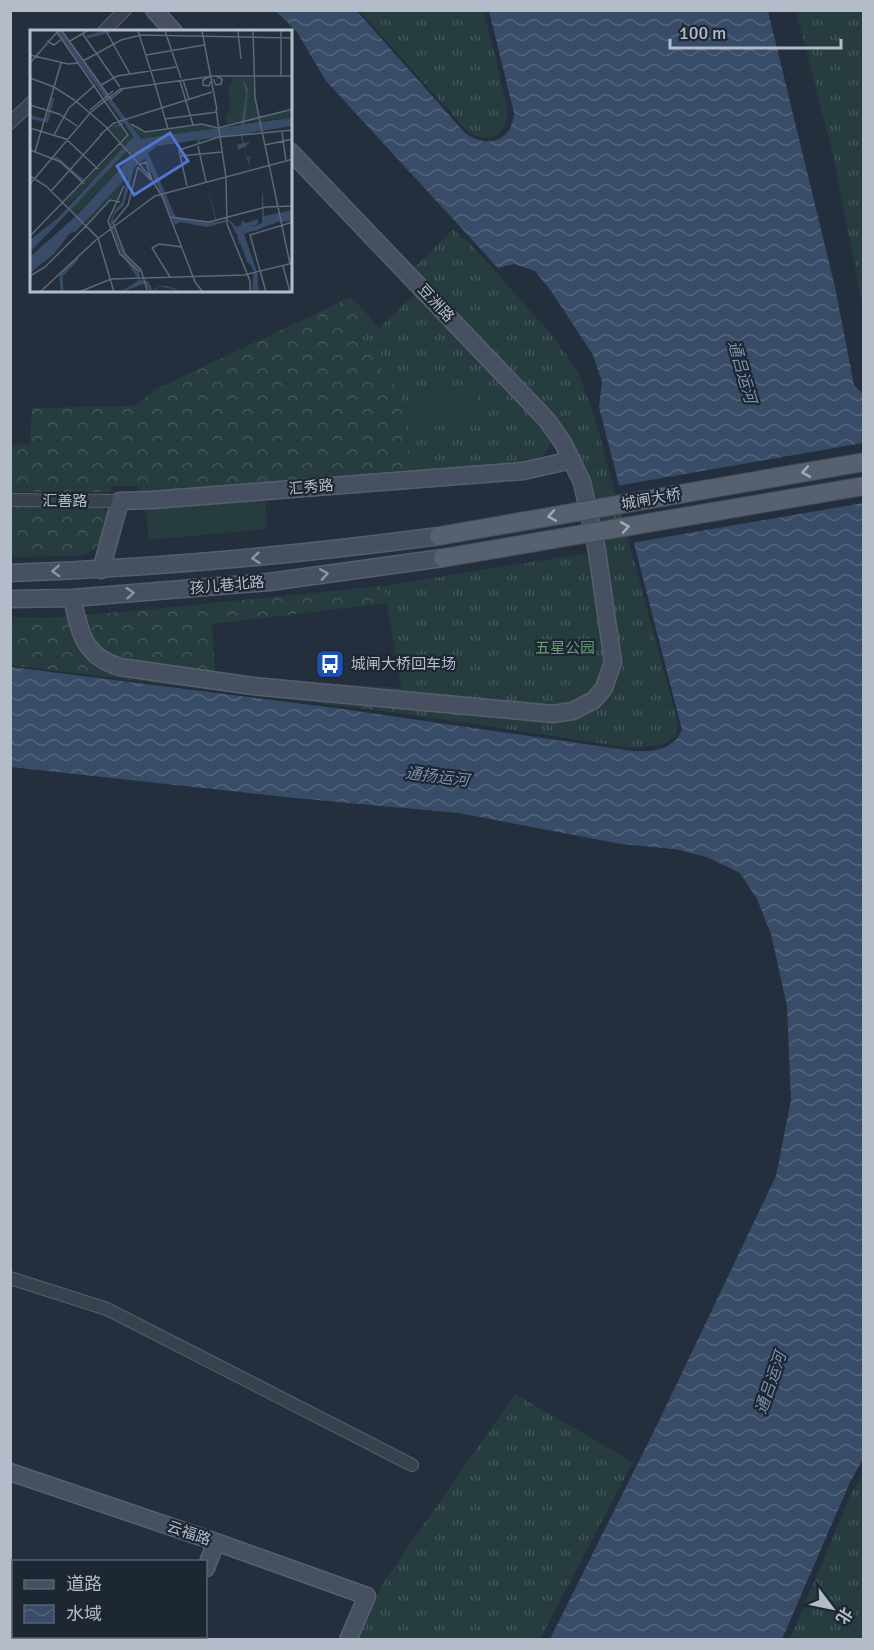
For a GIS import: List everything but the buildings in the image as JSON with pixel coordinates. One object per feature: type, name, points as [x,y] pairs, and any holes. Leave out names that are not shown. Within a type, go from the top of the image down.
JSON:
[{"type":"main road","name":"城闸大桥","points":[[439,536],[864,462]]},
{"type":"main road","name":"城闸大桥","points":[[443,558],[864,486]]},
{"type":"street","points":[[106,30],[125,10]]},
{"type":"street","points":[[154,10],[172,30]]},
{"type":"street","points":[[10,123],[30,104]]},
{"type":"street","name":"豆洲路","points":[[72,598],[79,626],[92,652],[99,659],[120,667],[253,686],[553,714],[573,711],[594,700],[604,688],[613,662],[597,551],[582,482],[563,443],[547,420],[292,153]]},
{"type":"street","name":"汇秀路","points":[[120,501],[523,471],[572,460]]},
{"type":"street","name":"汇善路","points":[[10,500],[120,501]]},
{"type":"street","points":[[100,570],[120,501]]},
{"type":"street","name":"孩儿巷北路","points":[[10,573],[100,570],[264,557],[439,536]]},
{"type":"street","name":"孩儿巷北路","points":[[10,599],[72,598],[269,582],[443,558]]},
{"type":"street","points":[[10,1278],[107,1309],[412,1465]]},
{"type":"street","name":"云福路","points":[[10,1472],[367,1596],[348,1640]]},
{"type":"street","points":[[207,1565],[216,1542]]},
{"type":"green space","points":[[360,11],[484,11],[508,111],[504,127],[499,133],[488,138],[474,135],[466,130]]},
{"type":"green space","points":[[796,11],[863,11],[863,308],[834,158]]},
{"type":"green space","name":"五星公园","points":[[453,229],[463,239],[465,238],[553,336],[577,370],[594,415],[678,723],[676,736],[662,745],[633,748],[406,714],[384,586],[606,550],[587,470],[560,424],[548,449],[538,462],[412,473],[401,393],[355,334],[360,306],[379,328],[425,284],[413,269]]},
{"type":"green space","points":[[351,297],[360,306],[355,334],[401,393],[412,473],[304,479],[138,494],[137,486],[112,486],[110,492],[11,492],[11,445],[30,444],[32,408],[135,406],[154,390]]},
{"type":"green space","points":[[477,392],[477,425],[417,426],[416,393]]},
{"type":"green space","points":[[265,497],[267,529],[149,540],[146,509]]},
{"type":"green space","points":[[11,506],[101,507],[107,512],[106,525],[98,544],[81,556],[11,557]]},
{"type":"green space","points":[[384,586],[387,603],[212,624],[215,676],[402,688],[406,714],[11,665],[11,617],[45,618],[134,611]]},
{"type":"green space","points":[[515,1394],[633,1462],[540,1639],[358,1639],[383,1583]]},
{"type":"green space","points":[[863,1474],[863,1639],[790,1639],[851,1494]]},
{"type":"water","points":[[276,11],[357,11],[464,132],[480,140],[489,141],[503,137],[512,123],[514,113],[489,11],[768,11],[835,287],[854,385],[864,395],[863,1459],[850,1482],[782,1639],[550,1639],[658,1423],[776,1176],[791,1100],[787,1006],[771,934],[757,899],[740,873],[707,857],[674,849],[621,844],[459,813],[295,798],[11,767],[11,667],[335,708],[633,751],[648,751],[668,746],[674,742],[682,730],[599,407],[602,382],[593,355],[551,291],[535,271],[514,264],[498,268],[326,81],[297,32]]},
{"type":"pier","points":[[863,443],[863,503],[631,543],[616,486]]},
{"type":"place","name":"城闸大桥回车场","points":[[330,664]]},
{"type":"water label","name":"通吕运河","points":[[742,372]]},
{"type":"water label","name":"通扬运河","points":[[437,777]]},
{"type":"water label","name":"通吕运河","points":[[771,1383]]}]
